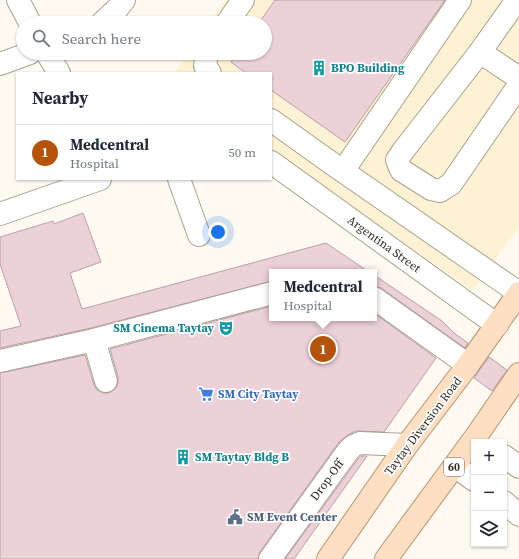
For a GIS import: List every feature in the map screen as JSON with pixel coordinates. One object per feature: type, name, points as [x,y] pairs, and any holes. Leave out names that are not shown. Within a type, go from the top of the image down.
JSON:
[{"type":"main road","name":"Taytay Diversion Road","points":[[328,559],[407,445],[468,365],[519,293]]},
{"type":"main road","name":"60","points":[[481,439],[519,374]]},
{"type":"main road","name":"60","points":[[386,559],[455,466],[471,449]]},
{"type":"street","points":[[18,0],[26,16]]},
{"type":"street","points":[[110,16],[117,10],[124,0]]},
{"type":"street","points":[[231,16],[243,0]]},
{"type":"street","points":[[343,171],[460,0]]},
{"type":"street","points":[[517,0],[480,52],[403,150],[397,160],[401,170],[431,190],[440,191],[450,184],[519,85]]},
{"type":"street","points":[[480,52],[519,78]]},
{"type":"street","points":[[0,64],[16,58]]},
{"type":"street","points":[[51,60],[58,72]]},
{"type":"street","points":[[206,60],[205,66],[209,72]]},
{"type":"street","points":[[272,121],[519,293]]},
{"type":"street","name":"Argentina Street","points":[[272,163],[497,325]]},
{"type":"street","points":[[0,214],[97,180]]},
{"type":"street","points":[[178,180],[199,235]]},
{"type":"street","points":[[0,361],[94,340],[269,294]]},
{"type":"street","points":[[377,300],[468,365]]},
{"type":"street","points":[[94,340],[106,381]]},
{"type":"street","name":"Drop-Off","points":[[270,559],[353,446],[360,443],[407,445]]},
{"type":"street","points":[[507,458],[519,467]]},
{"type":"street","points":[[455,466],[471,478]]},
{"type":"street","points":[[507,505],[519,515]]},
{"type":"shaded area","points":[[225,0],[519,0],[519,227],[473,291],[272,150],[272,72],[175,72],[183,60],[272,60],[272,16],[214,16]]},
{"type":"building","name":"BPO Building","points":[[275,0],[445,0],[345,142],[272,91],[272,72],[245,72],[231,62],[233,60],[272,60],[272,16],[264,16]]},
{"type":"building","points":[[83,213],[101,262],[70,273],[82,309],[326,243],[365,269],[269,269],[269,282],[91,328],[0,348],[0,331],[21,326],[0,264],[0,237],[53,221],[54,224]]},
{"type":"building","points":[[377,277],[442,321],[454,333],[468,343],[465,348],[381,288],[377,287]]},
{"type":"building","name":"SM City Taytay","points":[[269,307],[269,321],[377,321],[377,315],[436,358],[384,432],[355,431],[339,442],[260,552],[258,559],[0,559],[0,373],[85,355],[94,385],[97,390],[103,393],[109,393],[115,389],[118,384],[118,377],[110,349]]},
{"type":"building","points":[[489,357],[507,370],[492,391],[474,378]]},
{"type":"building","points":[[362,456],[367,456],[294,559],[285,559],[358,459]]},
{"type":"place","name":"BPO Building","points":[[319,68]]},
{"type":"place","name":"SM Cinema Taytay","points":[[226,328]]},
{"type":"place","name":"Medcentral","points":[[323,349]]},
{"type":"place","name":"SM City Taytay","points":[[206,394]]},
{"type":"place","name":"SM Taytay Bldg B","points":[[183,457]]},
{"type":"place","name":"SM Event Center","points":[[235,517]]}]
